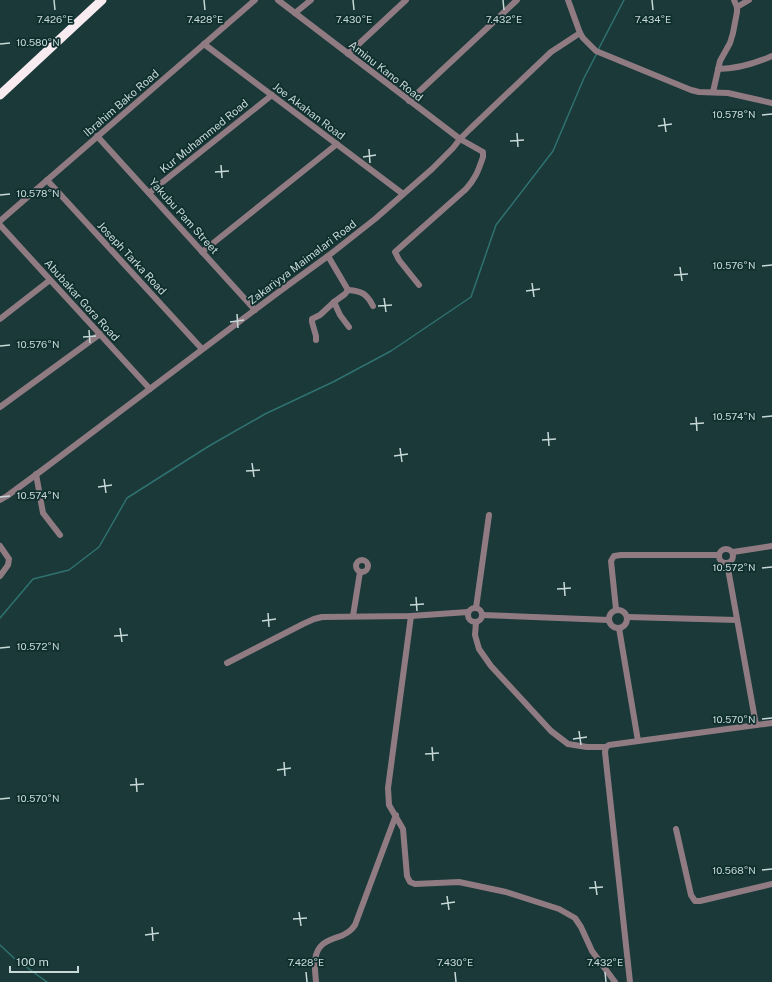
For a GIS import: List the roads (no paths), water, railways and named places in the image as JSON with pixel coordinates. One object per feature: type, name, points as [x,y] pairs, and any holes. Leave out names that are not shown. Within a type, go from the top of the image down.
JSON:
[{"type":"highway","points":[[0,94],[80,17],[94,0]]},
{"type":"highway","points":[[0,87],[80,17],[102,0]]},
{"type":"street","name":"Ibrahim Bako Road","points":[[0,221],[255,0]]},
{"type":"street","name":"Aminu Kano Road","points":[[278,0],[409,101],[460,139],[484,154],[475,179],[395,252],[399,260],[419,285]]},
{"type":"street","points":[[295,13],[311,0]]},
{"type":"street","points":[[348,54],[406,0]]},
{"type":"street","points":[[409,101],[517,0]]},
{"type":"street","points":[[568,0],[580,33],[596,51],[691,90],[699,92],[728,93],[772,102]]},
{"type":"street","points":[[713,92],[720,61],[730,43],[733,33],[737,7],[734,0]]},
{"type":"street","points":[[737,7],[749,0]]},
{"type":"street","name":"Zakariyya Maimalari Road","points":[[0,500],[328,256],[375,219],[432,169],[460,139],[550,52],[580,33]]},
{"type":"street","name":"Joe Akahan Road","points":[[204,44],[402,194]]},
{"type":"street","points":[[718,69],[730,69],[754,64],[772,56]]},
{"type":"street","name":"Kur Muhammed Road","points":[[149,193],[272,95]]},
{"type":"street","name":"Yakubu Pam Street","points":[[97,136],[255,310]]},
{"type":"street","points":[[202,252],[337,144]]},
{"type":"street","name":"Joseph Tarka Road","points":[[47,180],[202,350]]},
{"type":"street","name":"Abubakar Gora Road","points":[[0,224],[150,389]]},
{"type":"street","points":[[328,256],[348,290]]},
{"type":"street","points":[[0,319],[50,280]]},
{"type":"street","points":[[316,340],[312,319],[320,315],[348,290]]},
{"type":"street","points":[[348,290],[362,292],[367,296],[373,306]]},
{"type":"street","points":[[334,302],[340,315],[349,328]]},
{"type":"street","points":[[0,407],[100,334]]},
{"type":"street","points":[[36,474],[42,513],[60,535]]},
{"type":"street","points":[[476,608],[489,515]]},
{"type":"street","points":[[0,546],[9,559],[8,566],[0,576]]},
{"type":"street","points":[[727,563],[722,562],[719,559],[718,555],[720,550],[725,548],[732,552],[772,546]]},
{"type":"street","points":[[727,563],[731,561],[733,557],[732,552]]},
{"type":"street","points":[[616,609],[611,560],[614,556],[718,555]]},
{"type":"street","points":[[727,563],[756,725]]},
{"type":"street","points":[[353,616],[360,572]]},
{"type":"street","points":[[228,663],[314,619],[322,617],[411,616],[468,612],[470,609],[476,608],[482,612],[482,615],[479,621],[476,622],[475,635],[480,649],[491,666],[551,731],[568,744],[587,747],[606,747],[609,745],[772,723]]},
{"type":"street","points":[[616,609],[624,611],[628,617],[626,624],[619,628],[612,626],[609,620],[609,616],[616,609]]},
{"type":"street","points":[[468,612],[468,618],[473,622],[476,622]]},
{"type":"street","points":[[482,615],[609,620]]},
{"type":"street","points":[[411,616],[388,788],[389,805],[403,829],[407,876],[410,882],[417,885],[459,882],[506,892],[559,909],[575,918],[581,927],[592,951],[615,982]]},
{"type":"street","points":[[628,617],[737,620]]},
{"type":"street","points":[[619,628],[638,741]]},
{"type":"street","points":[[606,747],[605,752],[630,982]]},
{"type":"street","points":[[316,982],[314,964],[317,951],[324,944],[348,933],[355,925],[396,815]]},
{"type":"street","points":[[676,829],[691,895],[694,901],[700,901],[772,884]]},
{"type":"waterway","points":[[598,50],[624,0]]},
{"type":"waterway","points":[[0,618],[33,579],[69,570],[99,547],[127,498],[209,446],[265,414],[333,382],[391,351],[471,297],[496,225],[553,151],[584,78],[597,53]]},
{"type":"waterway","points":[[0,945],[14,958],[47,982]]}]
